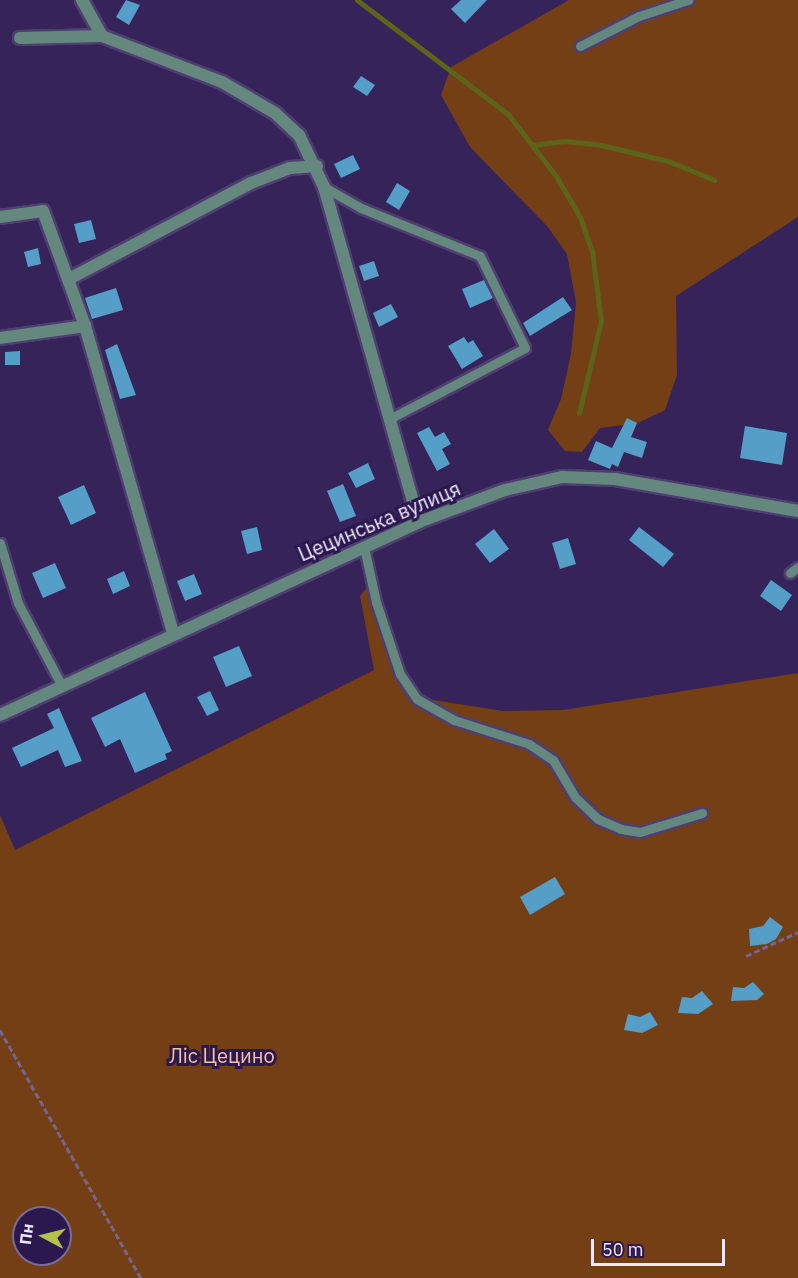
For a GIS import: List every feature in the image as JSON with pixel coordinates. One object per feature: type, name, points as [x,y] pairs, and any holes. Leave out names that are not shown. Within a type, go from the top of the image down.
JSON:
[{"type":"street","points":[[82,0],[102,36]]},
{"type":"street","points":[[20,38],[102,36],[222,82],[256,101],[299,135],[317,166],[324,187],[418,522]]},
{"type":"street","points":[[69,279],[251,183],[290,168],[317,166]]},
{"type":"street","points":[[0,217],[43,212],[85,326],[172,633]]},
{"type":"street","points":[[0,338],[85,326]]},
{"type":"street","name":"Цецинська вулиця","points":[[0,716],[172,633],[418,522],[505,490],[562,477],[615,479],[798,511]]},
{"type":"lane","points":[[580,46],[639,16],[688,0]]},
{"type":"lane","points":[[324,187],[362,208],[480,256],[525,348],[389,419]]},
{"type":"lane","points":[[0,543],[18,603],[62,686]]},
{"type":"lane","points":[[364,547],[376,602],[400,674],[417,699],[454,720],[529,744],[553,760],[575,797],[598,819],[621,829],[640,832],[702,813]]},
{"type":"path","points":[[746,956],[798,932]]},
{"type":"path","points":[[0,1030],[141,1278]]},
{"type":"green space","points":[[569,0],[798,0],[798,217],[676,296],[677,375],[665,410],[638,423],[600,428],[582,452],[565,451],[548,430],[561,399],[571,354],[576,302],[567,254],[547,226],[470,147],[441,95],[451,67]]},
{"type":"green space","name":"Ліс Цецино","points":[[369,585],[414,697],[503,711],[563,710],[798,673],[798,1278],[0,1278],[0,815],[15,850],[374,670],[360,596]]},
{"type":"building","points":[[126,0],[140,5],[129,25],[116,17]]},
{"type":"building","points":[[461,0],[487,0],[465,23],[451,9]]},
{"type":"building","points":[[361,76],[375,85],[367,96],[353,87]]},
{"type":"building","points":[[353,155],[360,169],[341,178],[334,164]]},
{"type":"building","points":[[397,183],[410,191],[399,210],[386,202]]},
{"type":"building","points":[[91,220],[96,239],[79,243],[74,224]]},
{"type":"building","points":[[38,248],[41,264],[28,267],[24,252]]},
{"type":"building","points":[[374,261],[379,276],[364,281],[359,266]]},
{"type":"building","points":[[484,280],[493,298],[470,308],[462,289]]},
{"type":"building","points":[[116,288],[123,310],[92,319],[85,298]]},
{"type":"building","points":[[563,297],[572,310],[530,336],[523,323]]},
{"type":"building","points":[[391,304],[398,317],[379,327],[373,313]]},
{"type":"building","points":[[464,337],[468,343],[473,340],[483,356],[462,369],[448,346]]},
{"type":"building","points":[[117,344],[136,395],[120,399],[105,350]]},
{"type":"building","points":[[20,351],[20,365],[5,365],[5,352]]},
{"type":"building","points":[[627,418],[637,423],[631,437],[647,442],[642,458],[624,452],[618,467],[612,464],[610,469],[588,460],[596,441],[612,448]]},
{"type":"building","points":[[745,426],[787,433],[782,465],[740,458]]},
{"type":"building","points":[[429,427],[435,437],[444,432],[451,444],[442,449],[450,464],[437,471],[417,433]]},
{"type":"building","points":[[368,463],[375,479],[356,488],[348,473]]},
{"type":"building","points":[[343,484],[356,516],[340,522],[327,491]]},
{"type":"building","points":[[84,485],[96,513],[71,525],[58,497]]},
{"type":"building","points":[[257,527],[262,550],[247,554],[241,531]]},
{"type":"building","points":[[639,527],[674,554],[663,567],[629,540]]},
{"type":"building","points":[[494,529],[509,549],[490,563],[475,544]]},
{"type":"building","points":[[568,538],[576,564],[560,569],[552,543]]},
{"type":"building","points":[[55,563],[66,588],[43,598],[32,573]]},
{"type":"building","points":[[124,571],[130,586],[113,594],[107,579]]},
{"type":"building","points":[[194,574],[202,594],[185,601],[177,581]]},
{"type":"building","points":[[771,580],[792,595],[781,611],[760,596]]},
{"type":"building","points":[[239,646],[252,676],[226,687],[213,657]]},
{"type":"building","points":[[210,691],[219,710],[207,716],[197,697]]},
{"type":"building","points":[[145,692],[172,751],[165,754],[167,759],[135,773],[120,739],[105,747],[91,718]]},
{"type":"building","points":[[59,708],[82,761],[65,767],[58,750],[21,767],[12,748],[54,728],[47,714]]},
{"type":"building","points":[[555,877],[565,894],[530,915],[520,897]]},
{"type":"building","points":[[770,917],[783,927],[776,939],[767,944],[750,946],[749,929],[763,926]]},
{"type":"building","points":[[753,982],[764,994],[757,1000],[731,1001],[733,987],[744,988]]},
{"type":"building","points":[[702,991],[713,1004],[698,1014],[678,1013],[682,997],[692,998]]},
{"type":"building","points":[[650,1012],[658,1025],[642,1033],[624,1030],[628,1014],[640,1017]]},
{"type":"waterway","points":[[357,0],[508,114],[556,176],[580,217],[592,251],[601,321],[579,413]]},
{"type":"waterway","points":[[532,145],[565,141],[601,145],[668,161],[714,180]]}]
